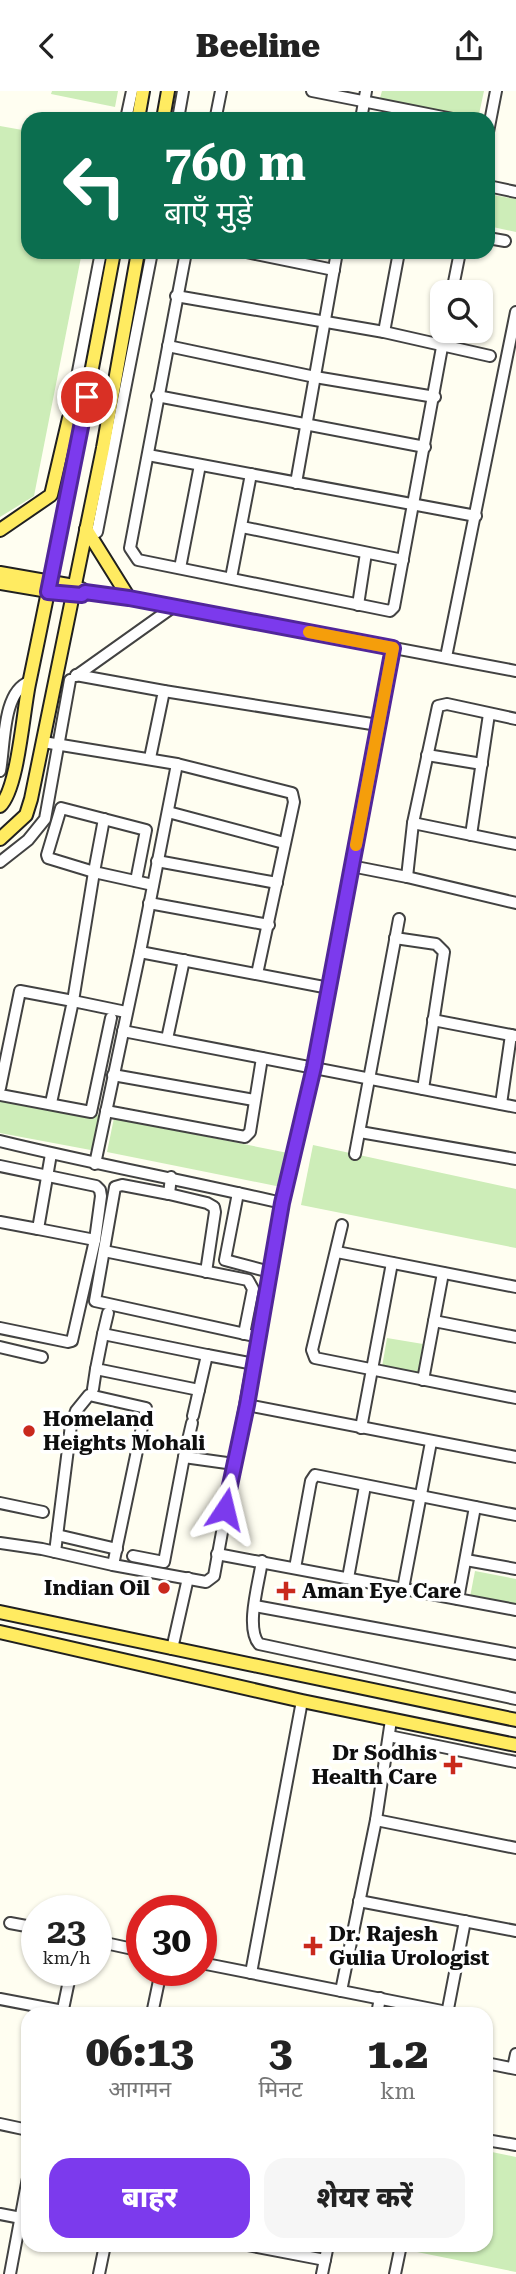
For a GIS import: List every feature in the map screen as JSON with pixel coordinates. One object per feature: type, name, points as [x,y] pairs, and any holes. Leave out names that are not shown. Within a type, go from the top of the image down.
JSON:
[{"type":"main road","points":[[139,112],[143,91]]},
{"type":"main road","points":[[164,112],[168,91]]},
{"type":"main road","points":[[0,806],[10,791],[113,259]]},
{"type":"main road","points":[[0,838],[26,815],[113,425],[137,259]]},
{"type":"main road","points":[[0,530],[51,495],[69,418],[83,421]]},
{"type":"main road","points":[[91,530],[129,598]]},
{"type":"main road","points":[[0,573],[50,587]]},
{"type":"main road","points":[[0,583],[77,591]]},
{"type":"main road","points":[[4,742],[18,744]]},
{"type":"main road","points":[[0,1612],[516,1720]]},
{"type":"main road","points":[[0,1632],[302,1701],[516,1745]]},
{"type":"street","points":[[128,112],[132,91]]},
{"type":"street","points":[[179,112],[183,91]]},
{"type":"street","points":[[217,112],[221,91]]},
{"type":"street","points":[[312,91],[365,96],[426,112]]},
{"type":"street","points":[[492,112],[496,91]]},
{"type":"street","points":[[495,188],[516,192]]},
{"type":"street","points":[[495,239],[505,241]]},
{"type":"street","points":[[69,418],[100,259]]},
{"type":"street","points":[[113,425],[150,259]]},
{"type":"street","points":[[184,259],[157,396],[131,552],[138,559],[390,611],[394,607],[443,345]]},
{"type":"street","points":[[280,259],[334,270]]},
{"type":"street","points":[[296,483],[336,259]]},
{"type":"street","points":[[384,332],[398,259]]},
{"type":"street","points":[[455,280],[459,259]]},
{"type":"street","points":[[176,296],[384,332],[490,356]]},
{"type":"street","points":[[446,657],[516,317]]},
{"type":"street","points":[[168,346],[315,377],[435,397]]},
{"type":"street","points":[[157,396],[425,447]]},
{"type":"street","points":[[148,455],[476,516]]},
{"type":"street","points":[[180,568],[200,465]]},
{"type":"street","points":[[231,578],[251,474]]},
{"type":"street","points":[[242,527],[403,561]]},
{"type":"street","points":[[358,605],[366,553]]},
{"type":"street","points":[[77,591],[129,598],[516,671]]},
{"type":"street","points":[[52,692],[173,607]]},
{"type":"street","points":[[0,1543],[56,1542],[115,1556],[188,1579],[206,1582],[214,1576],[282,1203],[314,1067],[393,648]]},
{"type":"street","points":[[73,677],[378,725]]},
{"type":"street","points":[[0,862],[28,840],[46,819],[73,677]]},
{"type":"street","points":[[0,771],[10,701],[21,685],[29,682]]},
{"type":"street","points":[[150,758],[164,691]]},
{"type":"street","points":[[407,877],[413,823],[436,711],[441,704],[516,719]]},
{"type":"street","points":[[471,835],[489,714]]},
{"type":"street","points":[[43,742],[150,758],[292,793],[293,802],[257,974]]},
{"type":"street","points":[[427,755],[482,764]]},
{"type":"street","points":[[95,1164],[141,952],[177,764]]},
{"type":"street","points":[[136,881],[146,830],[61,808],[47,855],[51,861],[94,872],[153,885]]},
{"type":"street","points":[[168,812],[284,843]]},
{"type":"street","points":[[51,1103],[73,1001],[104,819]]},
{"type":"street","points":[[413,823],[516,844]]},
{"type":"street","points":[[157,860],[277,883]]},
{"type":"street","points":[[351,866],[516,902]]},
{"type":"street","points":[[149,903],[269,926]]},
{"type":"street","points":[[355,1154],[399,919]]},
{"type":"street","points":[[395,938],[436,944],[444,952],[423,1089]]},
{"type":"street","points":[[141,952],[329,988]]},
{"type":"street","points":[[167,1039],[184,960]]},
{"type":"street","points":[[0,1088],[20,991],[126,1012]]},
{"type":"street","points":[[0,1095],[91,1112],[111,1018]]},
{"type":"street","points":[[433,1020],[513,1035],[501,1104]]},
{"type":"street","points":[[123,1031],[516,1107]]},
{"type":"street","points":[[106,1111],[245,1137],[250,1132],[262,1058]]},
{"type":"street","points":[[113,1075],[254,1100]]},
{"type":"street","points":[[360,1132],[516,1159]]},
{"type":"street","points":[[0,1141],[282,1203]]},
{"type":"street","points":[[38,1229],[51,1154]]},
{"type":"street","points":[[0,1166],[96,1186],[100,1190],[95,1240],[72,1341],[0,1328]]},
{"type":"street","points":[[169,1194],[171,1177]]},
{"type":"street","points":[[206,1272],[214,1207],[169,1194],[122,1185],[115,1187],[95,1301],[259,1336]]},
{"type":"street","points":[[238,1192],[225,1261],[270,1272]]},
{"type":"street","points":[[0,1221],[95,1240]]},
{"type":"street","points":[[342,1225],[313,1355],[319,1361],[516,1398]]},
{"type":"street","points":[[104,1251],[251,1282],[253,1289],[244,1334]]},
{"type":"street","points":[[337,1252],[516,1287]]},
{"type":"street","points":[[361,1429],[392,1263]]},
{"type":"street","points":[[423,1380],[443,1273]]},
{"type":"street","points":[[93,1389],[108,1313]]},
{"type":"street","points":[[434,1321],[516,1337]]},
{"type":"street","points":[[103,1334],[254,1364]]},
{"type":"street","points":[[0,1347],[42,1357]]},
{"type":"street","points":[[133,1556],[164,1562],[207,1355]]},
{"type":"street","points":[[96,1369],[199,1389]]},
{"type":"street","points":[[56,1542],[71,1425],[76,1411],[89,1395],[135,1405],[146,1408],[115,1556]]},
{"type":"street","points":[[247,1405],[516,1457]]},
{"type":"street","points":[[403,1589],[431,1442]]},
{"type":"street","points":[[184,1457],[233,1464]]},
{"type":"street","points":[[295,1568],[314,1475],[516,1515]]},
{"type":"street","points":[[348,1578],[365,1486]]},
{"type":"street","points":[[0,1503],[43,1512]]},
{"type":"street","points":[[458,1599],[475,1507]]},
{"type":"street","points":[[56,1542],[115,1556]]},
{"type":"street","points":[[217,1554],[516,1610]]},
{"type":"street","points":[[466,1560],[516,1569]]},
{"type":"street","points":[[262,1561],[253,1637],[259,1644],[516,1699]]},
{"type":"street","points":[[172,1649],[188,1579]]},
{"type":"street","points":[[255,1606],[516,1654]]},
{"type":"street","points":[[251,1973],[302,1701]]},
{"type":"street","points":[[341,1991],[376,1820],[391,1720]]},
{"type":"street","points":[[388,1736],[516,1762]]},
{"type":"street","points":[[376,1820],[516,1848]]},
{"type":"street","points":[[359,1901],[516,1931]]},
{"type":"street","points":[[448,2007],[465,1921]]},
{"type":"street","points":[[10,1923],[21,1925]]},
{"type":"street","points":[[217,1966],[418,2007]]},
{"type":"street","points":[[63,2007],[68,1986]]},
{"type":"street","points":[[153,2007],[158,1986]]},
{"type":"street","points":[[0,1999],[35,2007]]},
{"type":"street","points":[[378,2007],[380,1999]]},
{"type":"street","points":[[493,2064],[515,2069],[516,2054]]},
{"type":"street","points":[[0,2124],[21,2128]]},
{"type":"street","points":[[493,2141],[516,2145]]},
{"type":"street","points":[[0,2214],[21,2218],[10,2274]]},
{"type":"street","points":[[99,2274],[104,2252]]},
{"type":"street","points":[[283,2252],[325,2260]]},
{"type":"street","points":[[322,2274],[327,2252]]},
{"type":"street","points":[[395,2274],[400,2252]]},
{"type":"green space","points":[[52,91],[118,91],[115,107],[51,94]]},
{"type":"green space","points":[[382,91],[484,91],[480,112],[445,112],[380,98]]},
{"type":"green space","points":[[0,126],[21,130],[21,259],[81,259],[34,496],[0,517]]},
{"type":"green space","points":[[495,195],[516,199],[516,232],[495,228]]},
{"type":"green space","points":[[0,1096],[103,1116],[96,1151],[0,1133]]},
{"type":"green space","points":[[114,1118],[293,1154],[286,1188],[107,1152]]},
{"type":"green space","points":[[313,1145],[516,1189],[516,1248],[301,1205]]},
{"type":"green space","points":[[387,1338],[423,1344],[418,1374],[382,1367]]},
{"type":"green space","points":[[475,1571],[516,1579],[516,1606],[470,1597]]},
{"type":"green space","points":[[493,2152],[516,2157],[516,2272],[417,2252],[493,2252]]},
{"type":"slow traffic","points":[[309,632],[393,648],[356,845]]},
{"type":"place","name":"Homeland Heights Mohali","points":[[29,1431]]},
{"type":"place","name":"Indian Oil","points":[[164,1588]]},
{"type":"place","name":"Aman Eye Care","points":[[286,1591]]},
{"type":"place","name":"Dr Sodhis Health Care","points":[[453,1765]]},
{"type":"place","name":"Dr. Rajesh Gulia Urologist","points":[[313,1946]]},
{"type":"route","points":[[87,397],[48,592],[82,595],[85,592],[129,598],[393,648],[314,1067],[282,1203],[247,1405],[225,1509]]}]
